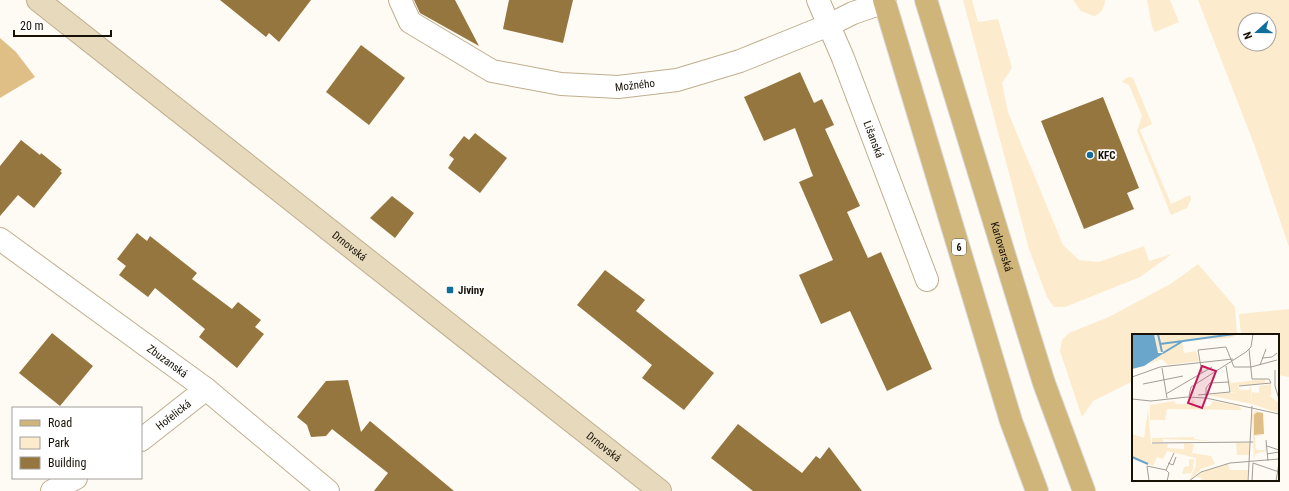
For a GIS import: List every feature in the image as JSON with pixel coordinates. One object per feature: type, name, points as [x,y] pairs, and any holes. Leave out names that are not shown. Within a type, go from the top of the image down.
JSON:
[{"type":"main road","name":"Drnovská","points":[[38,0],[660,491]]},
{"type":"main road","name":"Karlovarská","points":[[926,0],[1024,322],[1044,383],[1084,491]]},
{"type":"main road","name":"6","points":[[884,1],[1011,420],[1037,491]]},
{"type":"street","name":"Možného","points":[[400,0],[410,22],[492,71],[561,84],[618,87],[677,80],[740,61],[884,1]]},
{"type":"street","name":"Lišanská","points":[[818,0],[843,58],[927,280]]},
{"type":"street","name":"Zbuzanská","points":[[0,239],[206,389],[328,491]]},
{"type":"street","name":"Hořelická","points":[[142,439],[206,389]]},
{"type":"street","points":[[52,491],[74,479]]},
{"type":"green space","points":[[963,0],[972,0],[978,22],[998,19],[1012,68],[1002,83],[1008,112],[1063,245],[1079,260],[1099,262],[1144,246],[1149,261],[1172,254],[1140,277],[1065,307],[1054,307],[1047,297],[1029,249]]},
{"type":"green space","points":[[1073,0],[1105,0],[1102,10],[1094,16],[1081,11]]},
{"type":"green space","points":[[1147,0],[1170,0],[1179,22],[1155,32],[1152,27]]},
{"type":"green space","points":[[1198,0],[1289,0],[1289,247],[1254,144]]},
{"type":"green space","points":[[1126,78],[1133,78],[1152,124],[1140,130],[1171,204],[1190,195],[1191,199],[1187,208],[1171,215],[1137,131],[1142,116],[1129,85],[1122,82]]},
{"type":"green space","points":[[1198,264],[1235,307],[1237,334],[1132,334],[1132,382],[1093,401],[1082,417],[1060,351],[1062,340],[1069,333],[1109,317],[1172,283]]},
{"type":"green space","points":[[1289,309],[1289,377],[1279,375],[1279,334],[1241,334],[1239,314]]},
{"type":"shaded area","points":[[0,38],[16,52],[35,77],[0,98]]},
{"type":"building","points":[[220,0],[311,0],[279,42],[269,33],[266,37]]},
{"type":"building","points":[[414,0],[455,0],[479,46],[420,13]]},
{"type":"building","points":[[509,0],[573,0],[563,43],[503,29]]},
{"type":"building","points":[[361,45],[405,78],[369,125],[326,92]]},
{"type":"building","points":[[800,72],[814,103],[822,99],[834,125],[825,129],[860,206],[847,212],[868,258],[881,252],[932,369],[887,391],[850,311],[821,324],[799,275],[833,260],[799,182],[813,176],[795,128],[764,141],[744,97]]},
{"type":"building","name":"KFC","points":[[1103,97],[1139,188],[1127,193],[1134,209],[1084,229],[1041,121]]},
{"type":"building","points":[[475,133],[507,158],[480,193],[448,168],[454,159],[449,155],[464,136],[469,140]]},
{"type":"building","points":[[21,140],[40,155],[41,153],[62,170],[60,171],[62,173],[34,208],[18,195],[0,216],[0,166]]},
{"type":"building","points":[[392,196],[414,213],[395,238],[370,218]]},
{"type":"building","points":[[137,233],[147,241],[150,236],[197,273],[192,279],[232,309],[238,302],[261,320],[255,327],[264,334],[237,368],[199,337],[205,329],[155,288],[148,297],[119,275],[126,266],[117,259]]},
{"type":"building","points":[[605,270],[645,300],[636,311],[714,373],[684,410],[642,378],[652,365],[577,305]]},
{"type":"building","points":[[52,333],[93,366],[60,406],[19,373]]},
{"type":"building","points":[[348,380],[361,432],[370,421],[454,491],[374,491],[388,473],[332,429],[326,436],[311,437],[307,425],[297,417],[326,381]]},
{"type":"building","points":[[738,424],[802,473],[816,456],[820,459],[829,447],[862,491],[753,491],[711,458]]},
{"type":"place","name":"KFC","points":[[1090,155]]},
{"type":"place","name":"Jiviny","points":[[450,290]]}]
